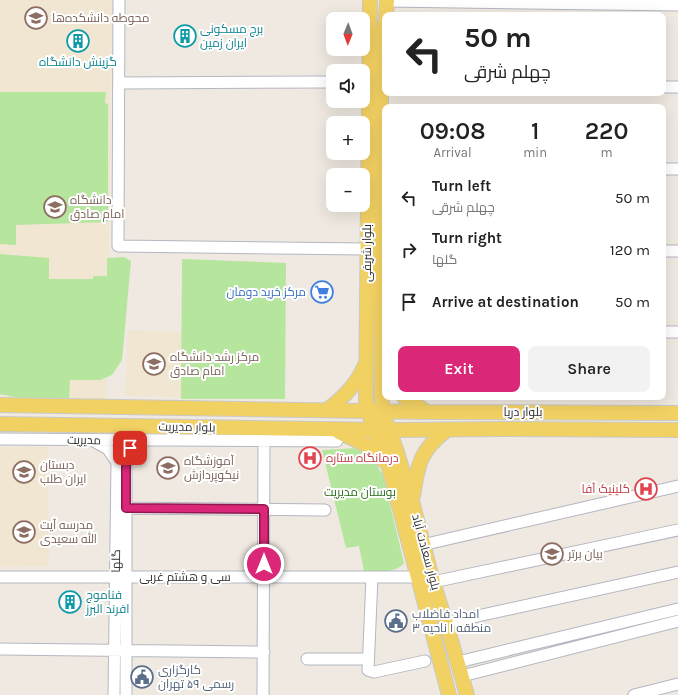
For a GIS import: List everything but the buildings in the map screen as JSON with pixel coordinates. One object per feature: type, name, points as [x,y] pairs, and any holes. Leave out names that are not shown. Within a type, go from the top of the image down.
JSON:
[{"type":"main road","name":"بلوار شریفی","points":[[370,0],[374,83],[374,218],[382,336]]},
{"type":"main road","name":"بلوار شریفی","points":[[382,41],[374,83],[382,157]]},
{"type":"main road","name":"بلوار شریفی","points":[[374,218],[382,172]]},
{"type":"main road","name":"بلوار شریفی","points":[[367,411],[366,363],[377,249]]},
{"type":"main road","points":[[327,410],[338,402],[355,384],[366,363]]},
{"type":"main road","name":"بلوار شریفی","points":[[382,400],[382,411]]},
{"type":"main road","points":[[409,400],[427,412]]},
{"type":"main road","name":"بلوار مدیریت","points":[[0,406],[367,411]]},
{"type":"main road","points":[[75,406],[82,412],[84,420],[75,425]]},
{"type":"main road","points":[[259,409],[275,413],[278,416],[275,423],[260,428]]},
{"type":"main road","name":"بلوار دریا","points":[[367,411],[678,413]]},
{"type":"main road","name":"بلوار سعادت آباد","points":[[367,411],[388,464],[449,695]]},
{"type":"main road","name":"بلوار سعادت آباد","points":[[382,411],[390,430],[412,500],[422,545],[467,695]]},
{"type":"main road","points":[[488,412],[486,420],[488,429]]},
{"type":"main road","name":"بلوار مدیریت","points":[[0,424],[374,430]]},
{"type":"main road","points":[[329,429],[355,439],[370,447],[388,464]]},
{"type":"main road","name":"بلوار دریا","points":[[374,430],[678,430]]},
{"type":"main road","points":[[412,500],[418,467],[423,453],[436,438],[447,430]]},
{"type":"main road","points":[[433,634],[447,626]]},
{"type":"street","points":[[119,0],[120,82],[118,246],[377,249]]},
{"type":"street","points":[[386,5],[678,5]]},
{"type":"street","points":[[120,82],[326,82]]},
{"type":"street","points":[[666,87],[678,87]]},
{"type":"street","points":[[666,169],[678,169]]},
{"type":"street","points":[[666,251],[678,251]]},
{"type":"street","points":[[666,332],[678,332]]},
{"type":"street","points":[[162,426],[176,441],[185,427]]},
{"type":"street","name":"مدیریت","points":[[0,439],[264,442],[337,441]]},
{"type":"street","name":"گلها","points":[[92,440],[108,449],[117,462],[122,508]]},
{"type":"street","name":"گلها","points":[[114,695],[115,651],[121,577],[122,508],[127,455],[130,448],[142,440]]},
{"type":"street","points":[[264,442],[264,695]]},
{"type":"street","points":[[422,545],[678,486]]},
{"type":"street","points":[[122,508],[326,510]]},
{"type":"street","points":[[433,582],[678,530]]},
{"type":"street","points":[[447,626],[678,572]]},
{"type":"street","name":"سی و هشتم غربی","points":[[0,577],[418,577]]},
{"type":"street","name":"گلها","points":[[121,577],[126,651],[126,695]]},
{"type":"street","points":[[372,577],[368,670],[374,672],[424,661]]},
{"type":"street","points":[[458,662],[678,609]]},
{"type":"street","points":[[645,617],[648,629]]},
{"type":"street","points":[[462,676],[678,621]]},
{"type":"street","points":[[0,650],[264,652]]},
{"type":"street","points":[[307,659],[368,659]]},
{"type":"street","points":[[634,695],[678,684]]},
{"type":"shaded area","name":"دانشگاه امام صادق","points":[[0,0],[112,0],[107,400],[0,398]]},
{"type":"shaded area","name":"مرکز رشد دانشگاه امام صادق","points":[[128,330],[181,332],[181,397],[125,396]]},
{"type":"shaded area","points":[[0,447],[48,447],[49,566],[0,567]]},
{"type":"green space","points":[[0,92],[106,92],[105,103],[108,104],[108,222],[16,225],[16,245],[0,244]]},
{"type":"green space","points":[[0,254],[49,258],[49,279],[93,279],[93,276],[107,276],[107,258],[124,257],[131,261],[122,360],[112,375],[100,380],[70,380],[69,399],[20,398],[0,394]]},
{"type":"green space","points":[[182,259],[286,263],[285,399],[181,399]]},
{"type":"green space","name":"بوستان مدیریت","points":[[358,448],[372,457],[383,475],[404,563],[396,569],[386,571],[364,571],[359,546],[346,548],[322,450]]},
{"type":"place","name":"محوطه دانشکده‌ها","points":[[36,18]]},
{"type":"place","name":"برج مسکونی ایران زمین","points":[[185,36]]},
{"type":"place","name":"گزینش دانشگاه","points":[[78,41]]},
{"type":"place","name":"دانشگاه امام صادق","points":[[55,207]]},
{"type":"place","name":"مرکز خرید دومان","points":[[322,292]]},
{"type":"place","name":"مرکز رشد دانشگاه امام صادق","points":[[154,364]]},
{"type":"place","name":"درمانگاه ستاره","points":[[310,458]]},
{"type":"place","name":"آموزشگاه نیکوپردازش","points":[[168,468]]},
{"type":"place","name":"دبستان ایران طلب","points":[[24,472]]},
{"type":"place","name":"کلینیک آفا","points":[[646,489]]},
{"type":"place","name":"مدرسه آیت الله سعیدی","points":[[24,532]]},
{"type":"place","name":"بیان برتر","points":[[552,554]]},
{"type":"place","name":"فناموج افرند البرز","points":[[70,602]]},
{"type":"place","name":"امداد فاضلاب منطقه ۱ ناحیه ۳","points":[[396,621]]},
{"type":"place","name":"کارگزاری رسمی ۵۹ تهران","points":[[142,677]]},
{"type":"route","points":[[130,448],[126,462],[126,508],[264,509],[264,564]]}]
